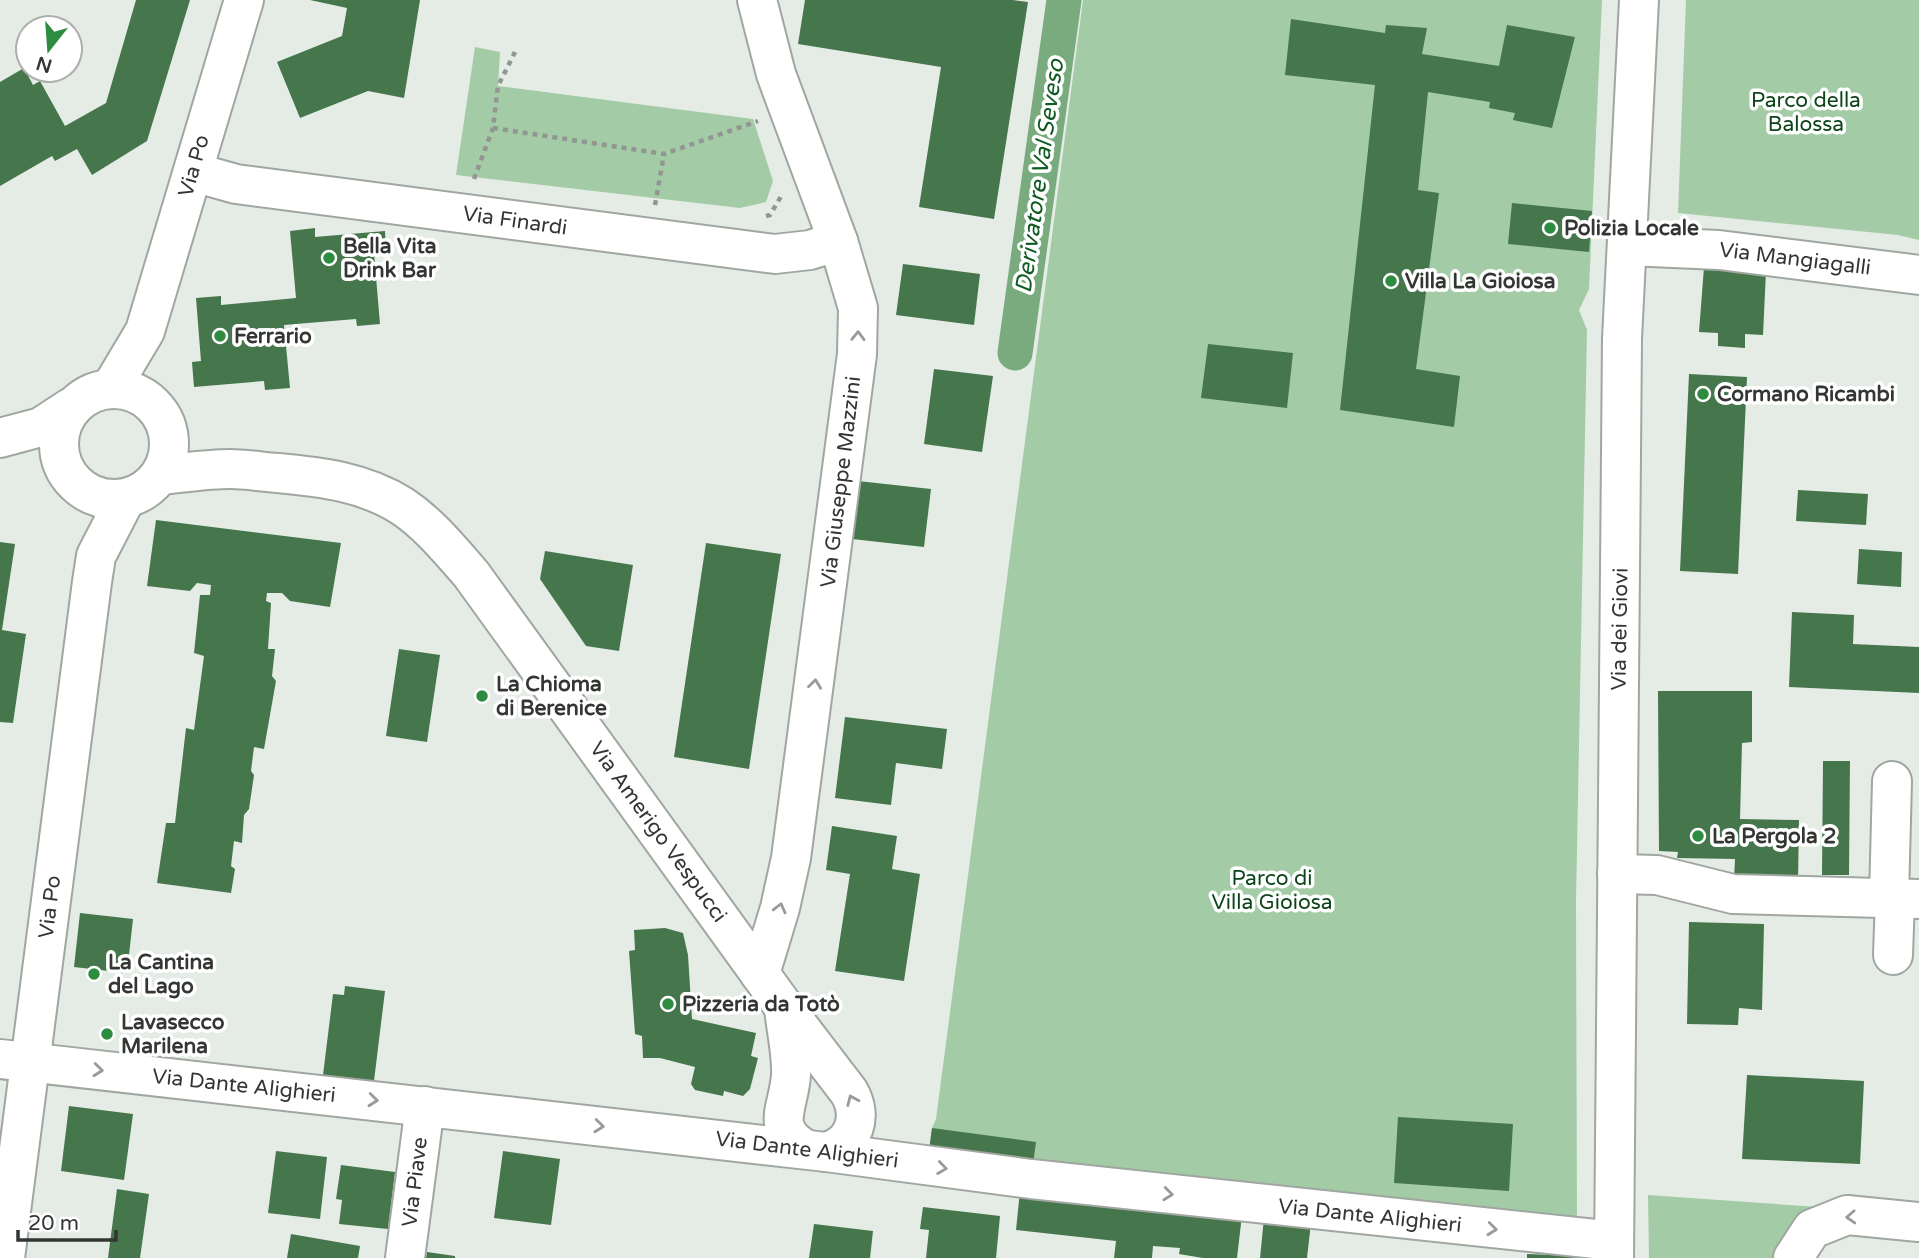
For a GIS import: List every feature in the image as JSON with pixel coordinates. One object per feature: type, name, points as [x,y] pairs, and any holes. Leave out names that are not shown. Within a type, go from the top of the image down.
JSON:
[{"type":"street","name":"Via Po","points":[[111,387],[145,331],[244,0]]},
{"type":"street","name":"Via Giuseppe Mazzini","points":[[757,0],[776,75],[779,118],[838,241],[858,308],[857,354],[792,858],[760,974]]},
{"type":"street","name":"Via dei Giovi","points":[[1614,1250],[1622,339],[1639,0]]},
{"type":"street","name":"Via Finardi","points":[[193,172],[236,184],[775,254],[810,250],[838,241]]},
{"type":"street","name":"Via Mangiagalli","points":[[1628,246],[1719,250],[1919,275]]},
{"type":"street","name":"Via Po","points":[[145,331],[160,416]]},
{"type":"street","points":[[111,387],[140,394],[160,416],[169,446],[167,461],[160,475],[139,494],[109,499],[92,495],[40,453],[0,439],[40,427],[82,397],[111,387]]},
{"type":"street","points":[[70,408],[61,425],[58,444],[70,475]]},
{"type":"street","name":"Via Amerigo Vespucci","points":[[160,416],[192,450],[229,469]]},
{"type":"street","name":"Via Amerigo Vespucci","points":[[160,475],[229,469],[326,478],[377,492],[422,521],[471,574],[855,1102],[857,1114],[850,1137],[841,1145],[816,1150],[789,1137],[783,1119],[791,1073],[784,1007]]},
{"type":"street","name":"Via Po","points":[[70,475],[96,556]]},
{"type":"street","name":"Via Po","points":[[5,1258],[15,1060],[96,556],[126,498]]},
{"type":"street","points":[[1892,782],[1901,898],[1893,955]]},
{"type":"street","points":[[1617,874],[1657,875],[1733,894],[1901,898]]},
{"type":"street","name":"Via Dante Alighieri","points":[[15,1060],[816,1150],[1614,1250]]},
{"type":"street","name":"Via Piave","points":[[405,1258],[425,1106]]},
{"type":"street","points":[[1793,1258],[1812,1229],[1847,1215],[1919,1223]]},
{"type":"path","points":[[471,186],[493,128],[498,86],[515,52]]},
{"type":"path","points":[[493,128],[664,154],[779,118]]},
{"type":"path","points":[[648,239],[664,154]]},
{"type":"path","points":[[757,218],[770,215],[782,195],[784,185]]},
{"type":"green space","name":"Parco di Villa Gioiosa","points":[[1083,0],[1602,0],[1589,289],[1579,310],[1587,330],[1576,901],[1577,1229],[928,1158],[932,1128],[936,1119]]},
{"type":"green space","name":"Parco della Balossa","points":[[1686,0],[1919,0],[1919,240],[1898,235],[1678,213]]},
{"type":"green space","points":[[475,47],[500,52],[498,86],[753,119],[773,181],[766,202],[740,208],[456,175]]},
{"type":"green space","points":[[1648,1195],[1833,1208],[1781,1258],[1649,1258]]},
{"type":"building","points":[[136,0],[190,0],[147,141],[92,175],[77,149],[55,161],[52,156],[0,186],[0,82],[14,74],[14,84],[42,84],[65,126],[106,103]]},
{"type":"building","points":[[310,0],[420,0],[404,98],[368,91],[300,118],[277,62],[342,36],[347,8]]},
{"type":"building","points":[[805,0],[1028,2],[994,219],[919,207],[941,67],[798,44]]},
{"type":"building","name":"Villa La Gioiosa","points":[[1291,19],[1385,33],[1386,25],[1427,28],[1422,54],[1499,66],[1507,25],[1575,37],[1552,128],[1513,120],[1515,113],[1489,108],[1490,102],[1428,92],[1418,190],[1439,193],[1416,369],[1460,376],[1454,427],[1340,410],[1375,85],[1285,75]]},
{"type":"building","name":"Polizia Locale","points":[[1512,203],[1592,211],[1589,252],[1508,244]]},
{"type":"building","points":[[315,228],[315,237],[385,231],[386,253],[374,253],[380,324],[357,326],[356,319],[284,325],[290,388],[265,390],[264,381],[194,387],[192,362],[201,361],[196,298],[221,296],[221,305],[296,298],[290,231]]},
{"type":"building","points":[[903,264],[980,274],[974,325],[896,315]]},
{"type":"building","points":[[1704,267],[1766,271],[1763,335],[1745,334],[1745,348],[1718,346],[1718,333],[1699,332]]},
{"type":"building","points":[[1208,344],[1293,353],[1287,408],[1201,398]]},
{"type":"building","points":[[934,369],[993,376],[982,452],[924,444]]},
{"type":"building","points":[[1689,374],[1747,377],[1738,574],[1680,571]]},
{"type":"building","points":[[858,481],[931,489],[924,547],[852,539]]},
{"type":"building","points":[[1798,490],[1868,494],[1866,525],[1796,521]]},
{"type":"building","points":[[156,520],[341,543],[330,607],[290,601],[282,593],[267,593],[266,601],[271,603],[268,649],[275,649],[272,676],[276,681],[264,749],[254,747],[251,771],[254,775],[249,809],[244,815],[242,843],[234,841],[231,866],[235,869],[231,893],[157,883],[166,823],[175,823],[186,728],[194,730],[204,656],[194,653],[200,595],[210,595],[211,585],[197,583],[190,591],[147,586]]},
{"type":"building","points":[[0,542],[15,544],[2,630],[26,634],[13,723],[0,722]]},
{"type":"building","points":[[706,543],[781,554],[749,769],[674,757]]},
{"type":"building","points":[[1859,549],[1902,552],[1901,587],[1857,584]]},
{"type":"building","points":[[545,551],[633,565],[619,651],[586,646],[540,579]]},
{"type":"building","points":[[1792,612],[1854,615],[1853,644],[1919,647],[1919,693],[1789,687]]},
{"type":"building","points":[[399,649],[440,655],[427,742],[386,736]]},
{"type":"building","points":[[1658,691],[1752,691],[1752,742],[1742,743],[1740,819],[1799,820],[1798,882],[1734,880],[1735,859],[1677,858],[1678,852],[1659,851]]},
{"type":"building","points":[[845,717],[947,729],[942,769],[896,763],[891,805],[835,798]]},
{"type":"building","points":[[1823,761],[1850,761],[1849,875],[1822,875]]},
{"type":"building","points":[[832,826],[897,836],[892,869],[920,874],[904,981],[835,971],[850,874],[826,870]]},
{"type":"building","points":[[80,913],[133,919],[127,973],[74,967]]},
{"type":"building","points":[[1689,922],[1764,924],[1762,1010],[1739,1008],[1738,1025],[1687,1024]]},
{"type":"building","points":[[665,928],[683,933],[688,955],[692,1019],[756,1033],[751,1056],[758,1058],[750,1089],[743,1096],[724,1091],[723,1096],[695,1090],[691,1084],[695,1067],[660,1058],[643,1058],[642,1036],[635,1034],[629,951],[635,950],[634,930]]},
{"type":"building","points":[[345,986],[385,991],[374,1081],[323,1075],[333,994],[344,995]]},
{"type":"building","points":[[1747,1075],[1864,1081],[1860,1164],[1742,1159]]},
{"type":"building","points":[[69,1106],[133,1114],[124,1180],[61,1171]]},
{"type":"building","points":[[1398,1117],[1513,1124],[1509,1191],[1394,1183]]},
{"type":"building","points":[[932,1128],[1036,1142],[1032,1172],[928,1158]]},
{"type":"building","points":[[276,1151],[327,1157],[320,1219],[268,1213]]},
{"type":"building","points":[[503,1151],[560,1159],[551,1225],[494,1218]]},
{"type":"building","points":[[341,1165],[395,1172],[388,1229],[339,1224],[342,1200],[336,1199]]},
{"type":"building","points":[[117,1189],[149,1194],[140,1258],[108,1258]]},
{"type":"building","points":[[1020,1191],[1242,1215],[1237,1258],[1203,1258],[1179,1254],[1180,1248],[1153,1246],[1152,1258],[1114,1258],[1116,1241],[1016,1230]]},
{"type":"building","points":[[923,1207],[1000,1216],[996,1258],[926,1258],[929,1230],[920,1229]]},
{"type":"building","points":[[1264,1218],[1311,1223],[1307,1258],[1260,1258]]},
{"type":"building","points":[[814,1224],[873,1231],[870,1258],[809,1258]]},
{"type":"building","points":[[291,1234],[360,1246],[358,1258],[287,1258]]},
{"type":"building","points":[[427,1252],[455,1256],[455,1258],[426,1258]]},
{"type":"building","points":[[1527,1254],[1582,1256],[1527,1258]]},
{"type":"waterway","name":"Derivatore Val Seveso","points":[[1015,353],[1064,0]]},
{"type":"place","name":"Polizia Locale","points":[[1550,228]]},
{"type":"place","name":"Bella Vita Drink Bar","points":[[329,258]]},
{"type":"place","name":"Villa La Gioiosa","points":[[1391,281]]},
{"type":"place","name":"Ferrario","points":[[220,336]]},
{"type":"place","name":"Cormano Ricambi","points":[[1703,394]]},
{"type":"place","name":"La Chioma di Berenice","points":[[482,696]]},
{"type":"place","name":"La Pergola 2","points":[[1698,836]]},
{"type":"place","name":"La Cantina del Lago","points":[[94,974]]},
{"type":"place","name":"Pizzeria da Totò","points":[[668,1004]]},
{"type":"place","name":"Lavasecco Marilena","points":[[107,1034]]}]
